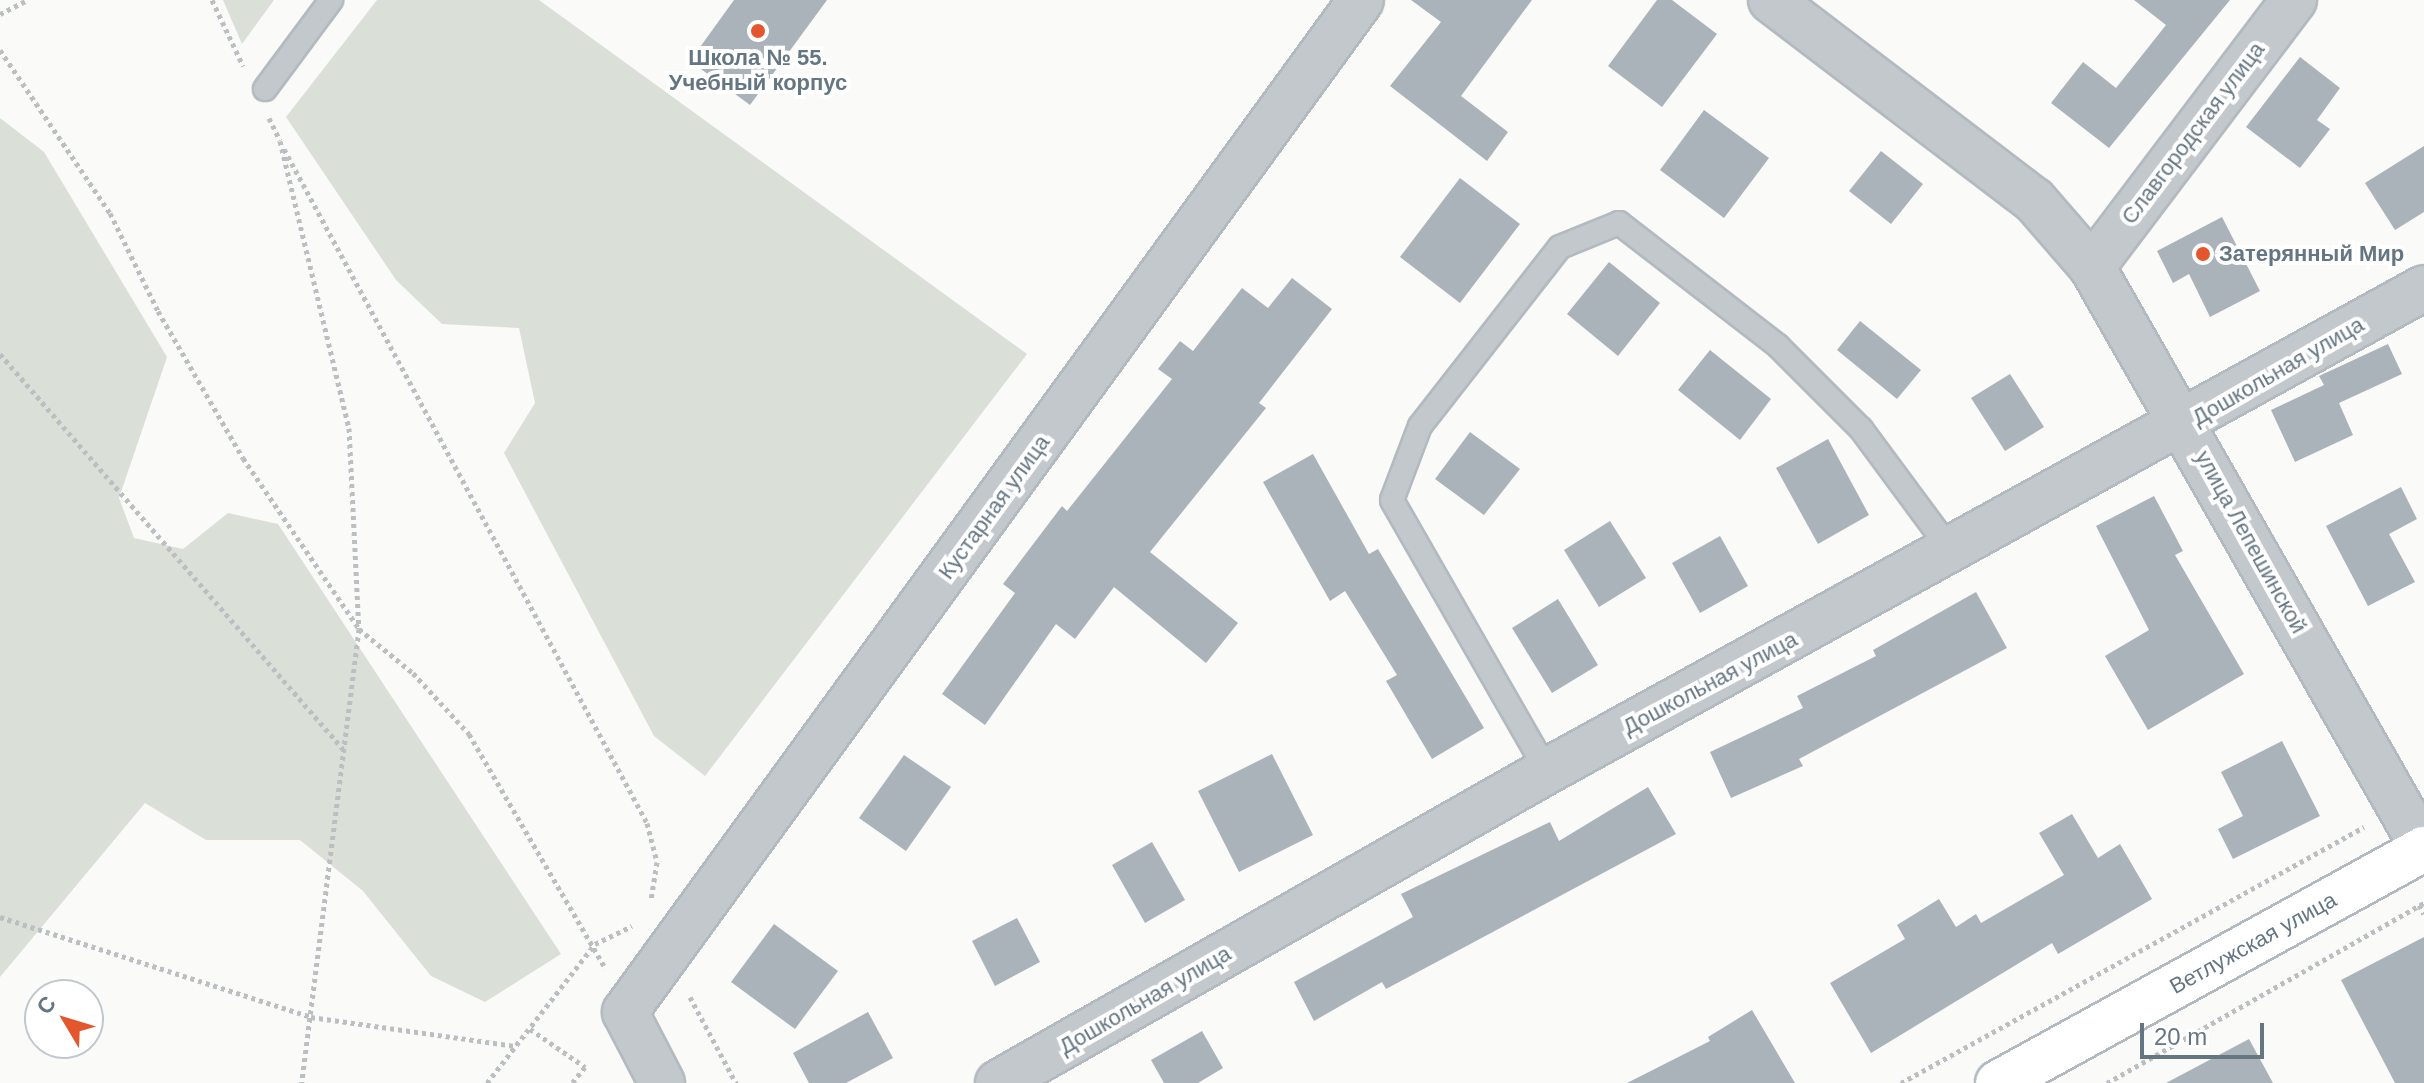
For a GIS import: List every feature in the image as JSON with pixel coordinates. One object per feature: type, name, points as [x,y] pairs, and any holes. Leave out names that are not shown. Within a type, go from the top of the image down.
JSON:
[{"type":"main road","name":"Ветлужская улица","points":[[1998,1083],[2424,849]]},
{"type":"street","name":"Кустарная улица","points":[[625,1012],[1361,0]]},
{"type":"street","name":"улица Лепешинской","points":[[1771,0],[2034,200],[2092,267],[2185,424],[2424,849]]},
{"type":"street","name":"Славгородская улица","points":[[2092,267],[2294,0]]},
{"type":"street","name":"Дошкольная улица","points":[[998,1083],[1547,771],[2185,424],[2424,288]]},
{"type":"street","points":[[625,1012],[662,1083]]},
{"type":"lane","points":[[265,89],[331,0]]},
{"type":"lane","points":[[1547,771],[1392,500],[1420,426],[1560,247],[1619,223],[1778,346],[1861,429],[1952,552]]},
{"type":"path","points":[[0,14],[28,0]]},
{"type":"path","points":[[212,0],[246,70]]},
{"type":"path","points":[[0,50],[110,213],[172,336],[243,458],[359,629],[413,673],[469,734],[595,944],[625,1012]]},
{"type":"path","points":[[266,113],[647,823],[657,862],[649,918],[736,1083]]},
{"type":"path","points":[[280,141],[349,428],[359,629],[302,1083]]},
{"type":"path","points":[[0,354],[344,750]]},
{"type":"path","points":[[1901,1083],[2400,807]]},
{"type":"path","points":[[2107,1083],[2422,904],[2424,914]]},
{"type":"path","points":[[0,917],[311,1017],[516,1046]]},
{"type":"path","points":[[530,1029],[585,1067],[572,1083]]},
{"type":"shaded area","points":[[223,0],[274,0],[242,44]]},
{"type":"shaded area","points":[[377,0],[539,0],[1027,354],[705,776],[654,736],[504,453],[535,403],[519,328],[442,324],[396,280],[286,117]]},
{"type":"shaded area","points":[[0,118],[44,152],[167,357],[119,498],[134,538],[183,549],[228,513],[278,524],[561,954],[485,1002],[431,976],[363,891],[300,840],[206,840],[145,803],[0,977]]},
{"type":"building","name":"Школа № 55. Учебный корпус","points":[[734,0],[827,0],[750,105],[690,61]]},
{"type":"building","points":[[1411,0],[1532,0],[1461,96],[1508,132],[1487,161],[1390,86],[1441,22]]},
{"type":"building","points":[[1657,0],[1672,0],[1717,34],[1662,107],[1608,66]]},
{"type":"building","points":[[2134,0],[2230,0],[2109,148],[2051,103],[2083,62],[2116,88],[2166,25]]},
{"type":"building","points":[[2300,57],[2340,88],[2317,120],[2330,129],[2300,168],[2246,127]]},
{"type":"building","points":[[1704,110],[1769,158],[1724,218],[1660,170]]},
{"type":"building","points":[[2424,146],[2424,212],[2395,230],[2365,183]]},
{"type":"building","points":[[1881,151],[1923,184],[1891,224],[1849,191]]},
{"type":"building","points":[[1460,178],[1520,224],[1460,303],[1400,257]]},
{"type":"building","points":[[2222,217],[2260,291],[2210,317],[2189,274],[2173,283],[2157,251]]},
{"type":"building","points":[[1609,262],[1660,303],[1618,356],[1567,314]]},
{"type":"building","points":[[1292,278],[1332,309],[1259,403],[1266,408],[1150,552],[1238,623],[1206,663],[1114,587],[1075,639],[1056,624],[985,725],[942,694],[1015,593],[1003,584],[1062,506],[1067,511],[1172,379],[1158,369],[1180,341],[1193,351],[1242,288],[1268,308]]},
{"type":"building","points":[[1860,321],[1921,370],[1897,399],[1837,350]]},
{"type":"building","points":[[2388,344],[2402,374],[2339,403],[2353,435],[2295,462],[2271,410],[2324,385],[2319,376]]},
{"type":"building","points":[[1710,350],[1771,399],[1740,440],[1678,390]]},
{"type":"building","points":[[2010,374],[2044,427],[2005,451],[1971,398]]},
{"type":"building","points":[[1470,432],[1520,469],[1484,515],[1435,479]]},
{"type":"building","points":[[1828,439],[1869,515],[1818,544],[1776,468]]},
{"type":"building","points":[[1313,454],[1369,554],[1378,549],[1484,728],[1432,759],[1386,681],[1397,675],[1345,591],[1330,601],[1263,482]]},
{"type":"building","points":[[2401,487],[2417,519],[2389,534],[2415,582],[2368,606],[2326,526]]},
{"type":"building","points":[[2154,496],[2183,551],[2175,555],[2244,674],[2148,730],[2105,656],[2149,630],[2096,526]]},
{"type":"building","points":[[1610,521],[1646,578],[1599,607],[1564,550]]},
{"type":"building","points":[[1720,536],[1748,586],[1700,613],[1672,563]]},
{"type":"building","points":[[1976,592],[2007,648],[1799,759],[1803,766],[1731,798],[1710,752],[1803,708],[1797,696],[1876,656],[1873,650]]},
{"type":"building","points":[[1558,599],[1598,665],[1552,693],[1512,628]]},
{"type":"building","points":[[2282,741],[2320,816],[2233,859],[2218,829],[2243,816],[2221,772]]},
{"type":"building","points":[[1272,754],[1313,835],[1239,872],[1198,791]]},
{"type":"building","points":[[904,755],[951,787],[906,851],[859,818]]},
{"type":"building","points":[[1648,787],[1676,834],[1386,989],[1382,982],[1314,1021],[1294,982],[1413,917],[1401,894],[1550,822],[1559,841]]},
{"type":"building","points":[[2072,814],[2098,858],[2120,844],[2152,899],[2058,954],[2052,943],[1871,1053],[1830,983],[1905,939],[1897,925],[1939,899],[1956,927],[1976,914],[1981,923],[2064,875],[2039,833]]},
{"type":"building","points":[[1152,842],[1185,900],[1145,923],[1112,865]]},
{"type":"building","points":[[1017,918],[1040,962],[995,986],[972,941]]},
{"type":"building","points":[[774,924],[838,971],[795,1029],[731,982]]},
{"type":"building","points":[[2424,937],[2424,1083],[2395,1083],[2341,980]]},
{"type":"building","points":[[1752,1010],[1795,1083],[1627,1083],[1710,1041],[1708,1037]]},
{"type":"building","points":[[868,1012],[893,1058],[846,1083],[809,1083],[793,1053]]},
{"type":"building","points":[[1202,1031],[1223,1068],[1198,1083],[1164,1083],[1151,1060]]},
{"type":"building","points":[[2249,1039],[2273,1083],[2166,1083]]},
{"type":"place","name":"Школа № 55. Учебный корпус","points":[[758,31]]},
{"type":"place","name":"Затерянный Мир","points":[[2203,254]]}]
